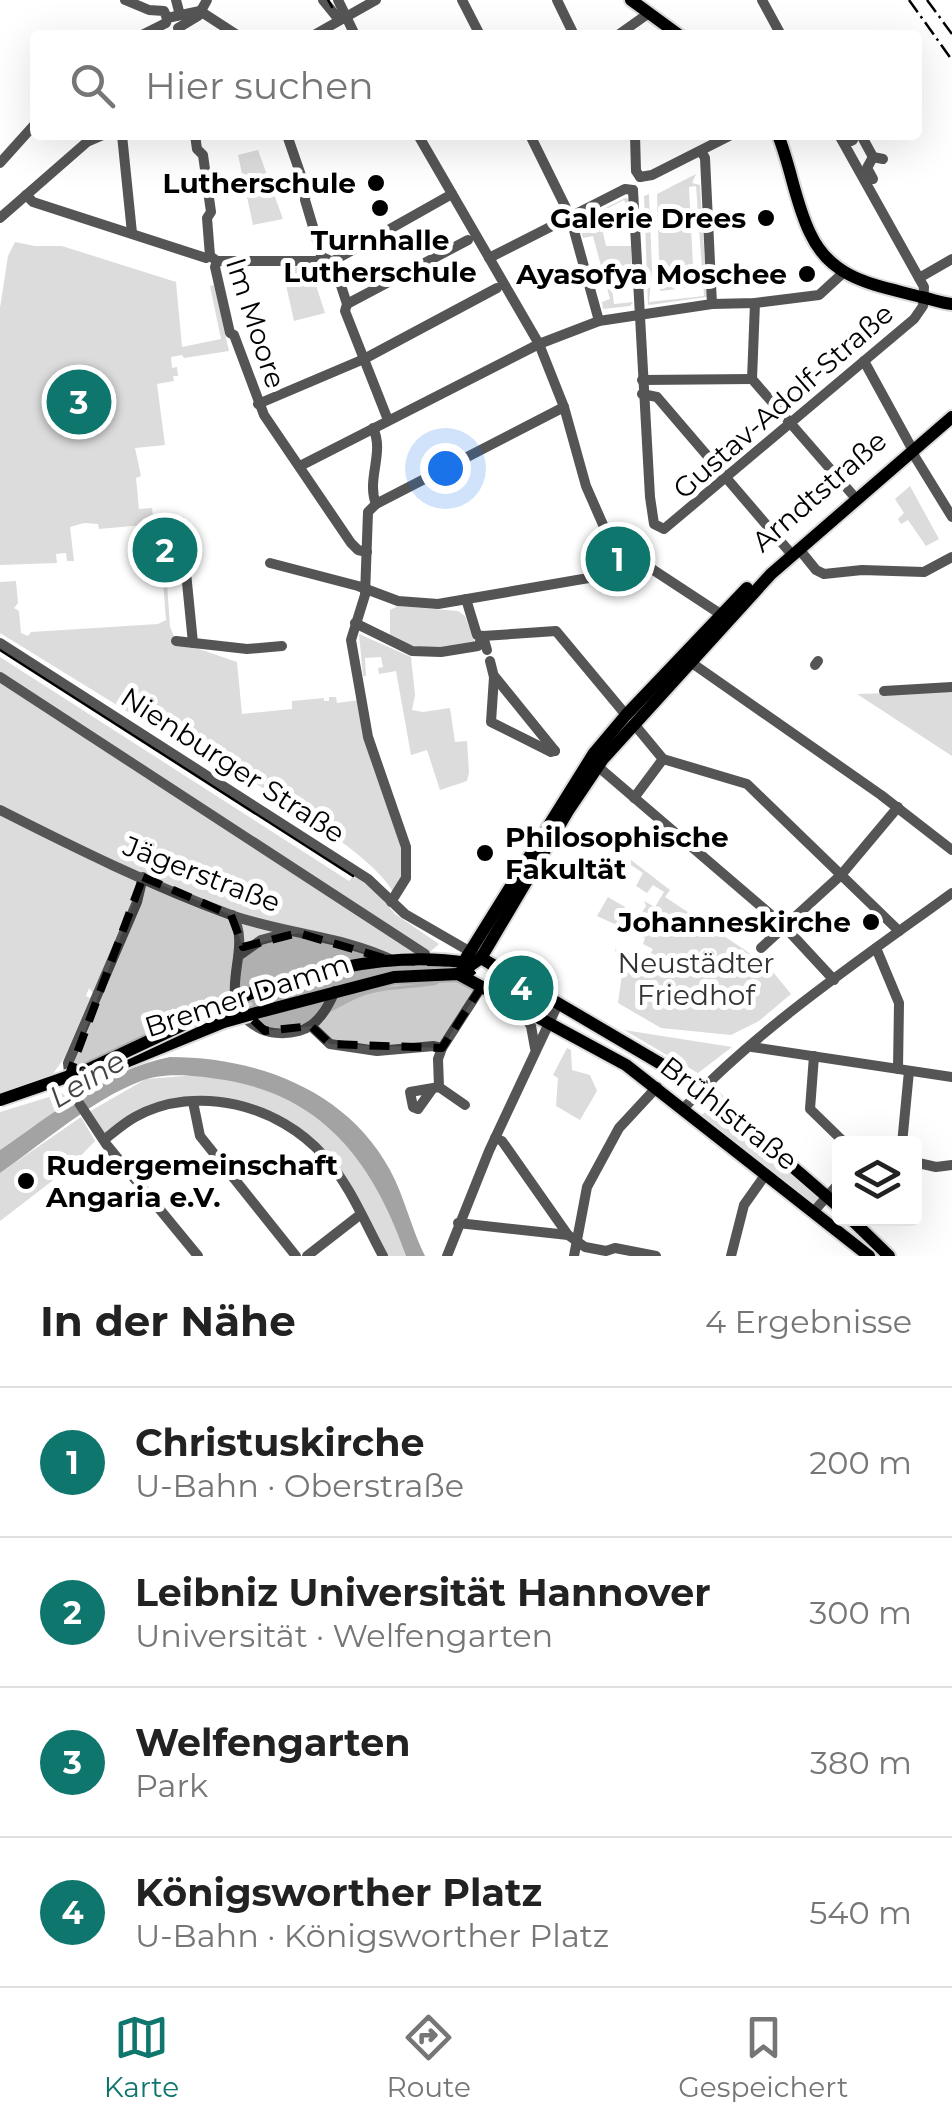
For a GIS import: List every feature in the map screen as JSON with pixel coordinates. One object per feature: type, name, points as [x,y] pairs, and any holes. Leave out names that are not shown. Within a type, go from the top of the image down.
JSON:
[{"type":"main road","points":[[631,0],[672,30]]},
{"type":"main road","points":[[780,140],[811,236],[826,258],[843,273],[879,288],[952,304]]},
{"type":"main road","points":[[925,297],[952,294]]},
{"type":"main road","name":"Arndtstraße","points":[[793,550],[911,449],[952,408]]},
{"type":"main road","name":"Arndtstraße","points":[[724,616],[852,494],[952,417]]},
{"type":"main road","points":[[630,719],[689,661],[724,616]]},
{"type":"main road","points":[[472,969],[572,786],[724,616]]},
{"type":"main road","name":"Bremer Damm","points":[[0,1103],[86,1070],[249,994],[329,970],[394,962],[472,969]]},
{"type":"main road","name":"Bremer Damm","points":[[0,1103],[63,1087],[185,1036],[336,990],[394,977],[472,969]]},
{"type":"main road","name":"Brühlstraße","points":[[472,969],[518,980],[702,1088],[832,1200]]},
{"type":"main road","name":"Brühlstraße","points":[[472,969],[518,1006],[616,1058],[870,1256]]},
{"type":"main road","points":[[858,1226],[888,1256]]},
{"type":"street","points":[[125,0],[149,10],[164,11],[181,23]]},
{"type":"street","points":[[176,0],[181,23]]},
{"type":"street","points":[[152,30],[166,23],[181,23],[200,12],[207,0]]},
{"type":"street","points":[[323,0],[336,16],[344,18]]},
{"type":"street","points":[[338,0],[352,30]]},
{"type":"street","points":[[323,30],[376,0]]},
{"type":"street","points":[[462,0],[477,30]]},
{"type":"street","points":[[557,0],[572,30]]},
{"type":"street","points":[[762,0],[779,30]]},
{"type":"street","points":[[200,12],[229,30]]},
{"type":"street","points":[[629,30],[648,14]]},
{"type":"street","points":[[0,163],[30,130]]},
{"type":"street","points":[[0,218],[92,140]]},
{"type":"street","points":[[123,140],[132,233]]},
{"type":"street","name":"Im Moore","points":[[195,140],[202,155],[212,212],[207,218],[230,333],[258,404],[351,543],[367,552]]},
{"type":"street","points":[[288,140],[306,190],[305,200],[388,420]]},
{"type":"street","points":[[421,140],[539,344],[564,407],[599,518],[618,545],[724,616]]},
{"type":"street","points":[[532,140],[570,216],[599,321]]},
{"type":"street","points":[[634,140],[636,172],[646,178],[721,140]]},
{"type":"street","points":[[842,140],[919,278],[925,297]]},
{"type":"street","points":[[862,140],[878,158],[867,168],[874,179]]},
{"type":"street","points":[[701,150],[706,175],[712,304]]},
{"type":"street","points":[[640,177],[633,190],[642,394],[657,397],[727,479],[816,570],[824,574],[862,570],[924,572],[952,557]]},
{"type":"street","points":[[489,258],[625,189],[633,190]]},
{"type":"street","points":[[26,195],[33,202],[206,258],[317,260],[328,259],[452,194]]},
{"type":"street","points":[[347,304],[465,241]]},
{"type":"street","points":[[919,278],[952,260]]},
{"type":"street","points":[[300,466],[539,344],[599,321],[712,304],[819,295],[843,273]]},
{"type":"street","points":[[258,404],[364,358],[497,288]]},
{"type":"street","name":"Gustav-Adolf-Straße","points":[[642,394],[652,519],[660,528],[670,526],[864,362],[920,312],[925,297]]},
{"type":"street","points":[[755,303],[752,379],[852,494]]},
{"type":"street","points":[[864,362],[952,517]]},
{"type":"street","points":[[642,380],[752,379]]},
{"type":"street","points":[[374,499],[564,407]]},
{"type":"street","points":[[373,428],[379,442],[374,499],[368,512],[365,589],[351,640],[364,719],[407,857],[406,878],[391,902]]},
{"type":"street","points":[[181,522],[193,643]]},
{"type":"street","points":[[270,563],[398,601],[438,604],[606,575],[636,559]]},
{"type":"street","points":[[466,599],[477,634],[552,630],[560,636],[663,759],[747,784],[899,931]]},
{"type":"street","points":[[354,624],[412,651],[478,646],[484,636]]},
{"type":"street","points":[[484,636],[494,676],[491,722],[555,751],[494,676]]},
{"type":"street","points":[[176,641],[247,649],[282,646]]},
{"type":"street","name":"Nienburger Straße","points":[[0,644],[368,879],[472,969]]},
{"type":"street","points":[[689,661],[898,807],[952,850]]},
{"type":"street","points":[[0,677],[425,954]]},
{"type":"street","points":[[884,690],[952,687]]},
{"type":"street","points":[[634,798],[663,759]]},
{"type":"street","points":[[603,771],[784,926],[834,980]]},
{"type":"street","points":[[761,948],[841,876],[898,807]]},
{"type":"street","name":"Jägerstraße","points":[[0,810],[67,844],[231,914],[368,948],[394,962]]},
{"type":"street","points":[[143,877],[137,902],[68,1063],[70,1086],[104,1140],[198,1256]]},
{"type":"street","points":[[683,1109],[702,1088],[834,980],[952,893]]},
{"type":"street","points":[[231,914],[240,936],[234,992],[246,1019],[273,1033],[301,1031],[324,1013],[336,990]]},
{"type":"street","points":[[239,957],[273,934],[298,933]]},
{"type":"street","points":[[876,948],[899,1003],[904,1070],[902,1136]]},
{"type":"street","points":[[465,1106],[436,1088],[438,1059],[472,969]]},
{"type":"street","points":[[443,1256],[558,1004]]},
{"type":"street","points":[[518,1006],[531,1026],[535,1049]]},
{"type":"street","points":[[311,1026],[330,1044],[377,1051],[442,1048]]},
{"type":"street","points":[[752,1047],[952,1077]]},
{"type":"street","points":[[814,1056],[810,1109],[838,1136]]},
{"type":"street","points":[[0,1103],[70,1086]]},
{"type":"street","points":[[574,1256],[572,1238],[600,1161],[619,1128],[656,1087]]},
{"type":"street","points":[[194,1102],[200,1136],[296,1256]]},
{"type":"street","points":[[104,1140],[137,1116],[167,1106],[223,1102],[252,1108],[288,1125],[326,1158],[382,1256]]},
{"type":"street","points":[[495,1138],[502,1141],[572,1238],[585,1246],[656,1256]]},
{"type":"street","points":[[922,1164],[936,1168],[952,1165]]},
{"type":"street","points":[[731,1256],[744,1205],[766,1174]]},
{"type":"street","points":[[814,1211],[832,1191]]},
{"type":"street","points":[[307,1256],[361,1214]]},
{"type":"street","points":[[458,1223],[572,1238]]},
{"type":"highlighted area","points":[[143,877],[231,915],[243,947],[298,933],[394,961],[463,963],[482,986],[442,1048],[330,1044],[311,1026],[265,1031],[234,1002],[68,1077]]},
{"type":"green space","points":[[258,150],[283,219],[253,225],[238,155]]},
{"type":"green space","points":[[696,174],[692,183],[700,185],[707,297],[649,305],[644,196],[649,194],[649,302],[704,296],[696,186],[689,187],[694,287],[660,291],[657,194]]},
{"type":"green space","points":[[625,198],[629,199],[629,209],[624,200],[579,223],[585,232],[610,219],[614,226],[603,233],[606,246],[631,246],[632,285],[612,289],[614,304],[633,302],[630,306],[603,309],[602,302],[610,299],[593,236],[583,238],[578,222]]},
{"type":"green space","points":[[15,242],[62,246],[176,282],[182,347],[221,339],[210,286],[214,285],[229,351],[171,357],[178,376],[173,376],[174,381],[157,384],[165,445],[135,448],[141,476],[136,478],[139,509],[152,508],[154,524],[99,529],[98,524],[84,523],[70,527],[74,561],[67,561],[66,553],[56,554],[57,563],[0,565],[0,308],[8,256]]},
{"type":"green space","points":[[282,267],[310,267],[325,313],[294,321]]},
{"type":"green space","points":[[910,486],[939,539],[926,546],[908,520],[901,524],[898,519],[904,513],[895,499]]},
{"type":"green space","points":[[166,568],[170,627],[176,641],[237,662],[242,714],[292,709],[292,701],[329,701],[329,697],[336,697],[337,703],[360,700],[408,866],[395,896],[383,878],[334,836],[184,739],[165,722],[146,723],[0,633],[0,582],[16,581],[18,603],[14,608],[19,611],[21,633],[28,636],[31,632],[158,624],[166,620],[162,569]]},
{"type":"green space","points":[[398,606],[458,611],[465,616],[475,644],[421,647],[390,637],[390,610]]},
{"type":"green space","points":[[359,634],[411,657],[415,695],[412,710],[450,708],[455,742],[467,741],[467,781],[440,790],[427,750],[411,755],[396,671],[379,674],[378,668],[383,667],[381,657],[365,658],[363,676]]},
{"type":"green space","points":[[0,657],[349,881],[354,875],[395,914],[439,944],[430,952],[393,955],[235,996],[239,957],[231,915],[144,877],[96,997],[89,988],[86,996],[90,998],[65,1057],[52,1075],[0,1092]]},
{"type":"green space","points":[[952,691],[952,756],[857,694]]},
{"type":"green space","name":"Neustädter Friedhof","points":[[631,860],[670,890],[665,897],[745,950],[773,972],[791,994],[759,1021],[731,1035],[661,1028],[618,1003],[622,974],[615,949],[645,963],[653,949],[643,944],[645,938],[597,916],[608,897],[625,907],[623,917],[635,924],[646,906],[644,901],[655,907],[664,892],[653,885],[647,893],[636,886],[643,873],[631,865]]},
{"type":"green space","points":[[439,964],[373,975],[254,1009],[251,999],[343,974]]},
{"type":"green space","points":[[442,981],[365,995],[295,1027],[266,1025],[254,1017],[372,989]]},
{"type":"green space","points":[[624,1030],[732,1047],[698,1073]]},
{"type":"green space","points":[[567,1048],[571,1050],[572,1070],[590,1075],[597,1091],[580,1120],[556,1106],[558,1078],[553,1075]]},
{"type":"green space","points":[[197,1075],[238,1082],[274,1094],[305,1109],[332,1130],[374,1183],[406,1256],[386,1256],[333,1168],[288,1125],[223,1102],[152,1110],[104,1140],[87,1113],[146,1079]]},
{"type":"green space","points":[[62,1093],[71,1102],[0,1150],[0,1112]]},
{"type":"green space","points":[[712,1105],[820,1200],[813,1203],[700,1117]]},
{"type":"green space","name":"Rudergemeinschaft Angaria e.V.","points":[[81,1117],[95,1141],[69,1168],[0,1221],[0,1173]]},
{"type":"shaded area","points":[[170,1057],[235,1063],[267,1072],[324,1099],[350,1119],[372,1142],[390,1170],[425,1256],[406,1256],[361,1164],[318,1119],[260,1089],[225,1080],[172,1075],[141,1081],[87,1110],[0,1173],[0,1150],[60,1108],[123,1072]]},
{"type":"tram line","points":[[328,0],[332,7]]},
{"type":"tram line","points":[[0,650],[353,876]]},
{"type":"railway","points":[[909,0],[952,60]]},
{"type":"railway","points":[[927,0],[952,34]]},
{"type":"place","name":"Lutherschule","points":[[376,183]]},
{"type":"place","name":"Turnhalle Lutherschule","points":[[380,208]]},
{"type":"place","name":"Galerie Drees","points":[[766,218]]},
{"type":"place","name":"Ayasofya Moschee","points":[[807,274]]},
{"type":"place","name":"Welfengarten","points":[[79,402]]},
{"type":"place","name":"Leibniz Universität Hannover","points":[[165,550]]},
{"type":"place","name":"Christuskirche","points":[[618,559]]},
{"type":"place","name":"Philosophische Fakultät","points":[[485,853]]},
{"type":"place","name":"Johanneskirche","points":[[871,922]]},
{"type":"place","name":"Königsworther Platz","points":[[521,988]]},
{"type":"place","name":"Rudergemeinschaft Angaria e.V.","points":[[26,1181]]},
{"type":"water label","name":"Leine","points":[[87,1079]]}]
